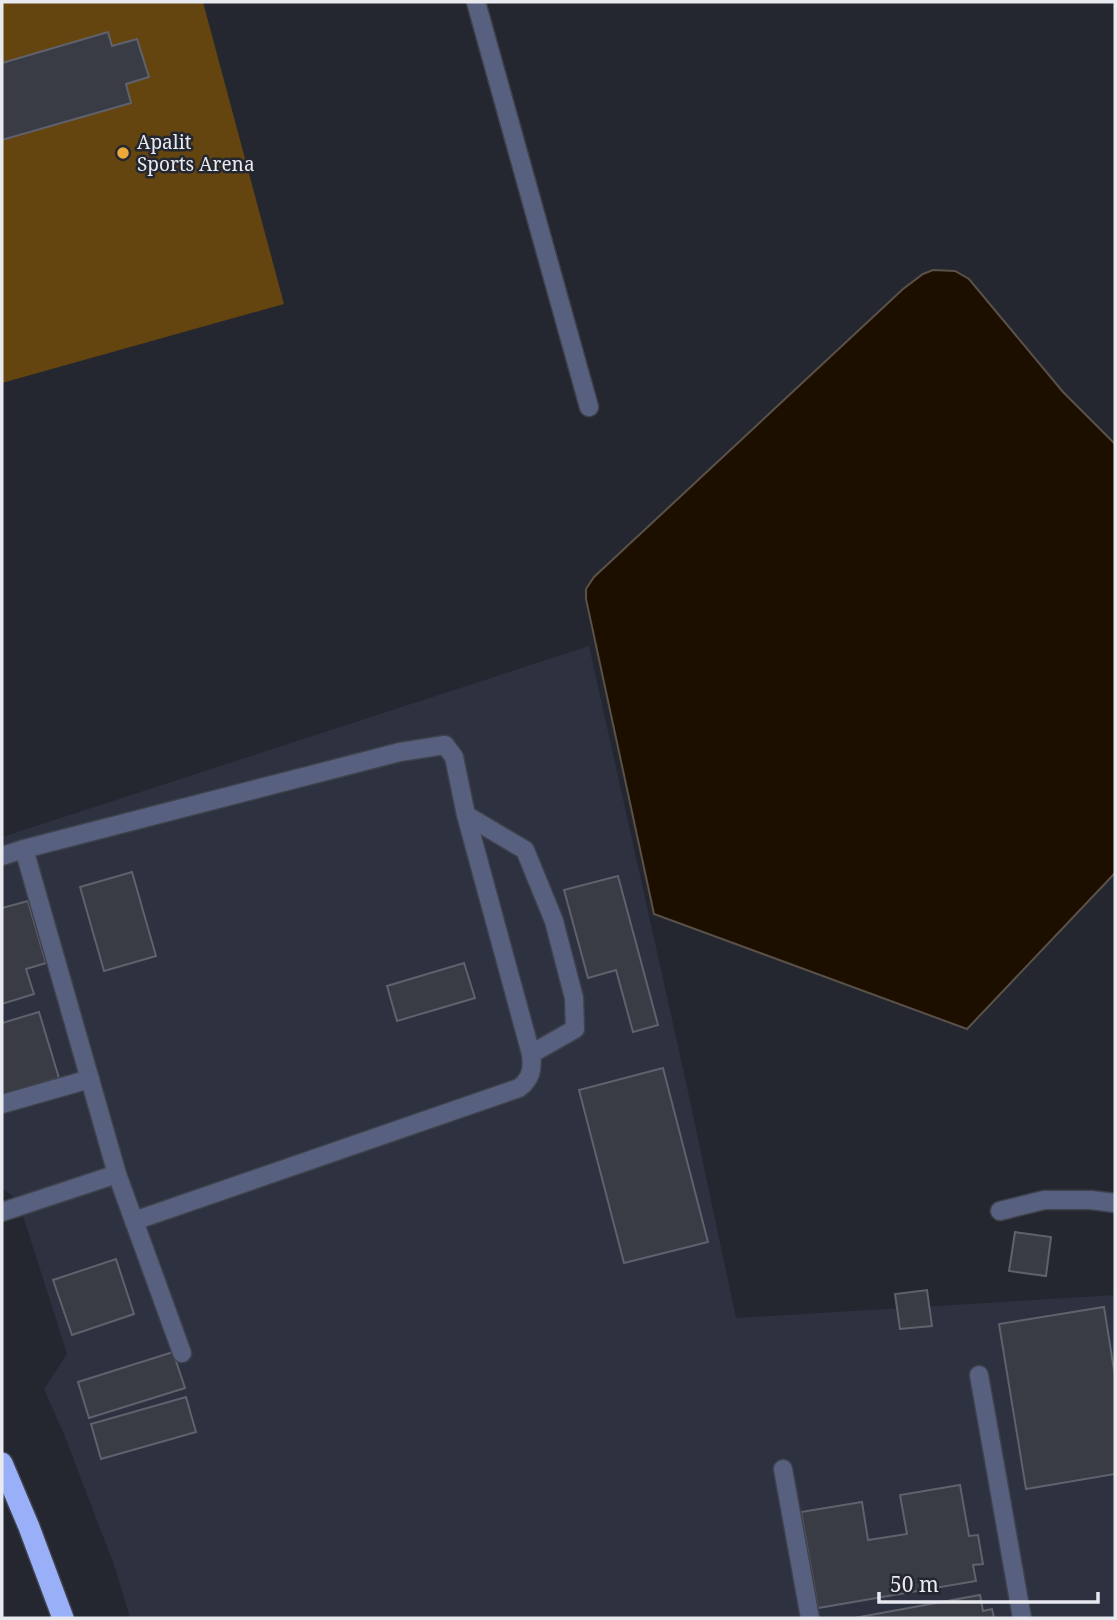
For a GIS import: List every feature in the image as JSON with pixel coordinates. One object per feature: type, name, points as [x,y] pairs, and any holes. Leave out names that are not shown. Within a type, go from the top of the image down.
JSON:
[{"type":"highway","points":[[3,1468],[29,1527],[63,1618]]},
{"type":"street","points":[[476,2],[589,407]]},
{"type":"street","points":[[2,856],[400,752],[445,746],[454,757],[466,815],[531,1054],[533,1069],[528,1079],[519,1088],[134,1221]]},
{"type":"street","points":[[466,815],[525,850],[557,934],[574,998],[575,1029],[531,1054]]},
{"type":"street","points":[[24,849],[117,1174],[182,1353]]},
{"type":"street","points":[[2,1104],[90,1079]]},
{"type":"street","points":[[2,1212],[117,1174]]},
{"type":"street","points":[[1000,1211],[1044,1200],[1115,1203]]},
{"type":"street","points":[[979,1375],[1022,1618]]},
{"type":"street","points":[[783,1469],[810,1618]]},
{"type":"shaded area","name":"Apalit Sports Arena","points":[[2,2],[203,2],[284,304],[2,383]]},
{"type":"shaded area","points":[[933,270],[955,271],[969,279],[1063,392],[1115,444],[1115,873],[967,1029],[654,914],[586,599],[586,589],[594,577],[903,289]]},
{"type":"shaded area","points":[[589,646],[736,1318],[1115,1295],[1115,1618],[130,1618],[114,1565],[44,1389],[67,1354],[18,1200],[2,1188],[2,837]]},
{"type":"building","points":[[108,32],[112,46],[137,39],[149,77],[126,84],[131,103],[2,140],[2,63]]},
{"type":"building","points":[[132,872],[156,956],[104,971],[80,887]]},
{"type":"building","points":[[618,876],[658,1025],[633,1032],[616,970],[588,978],[564,890]]},
{"type":"building","points":[[28,901],[46,963],[26,969],[34,994],[2,1004],[2,908]]},
{"type":"building","points":[[464,963],[475,998],[397,1021],[387,986]]},
{"type":"building","points":[[39,1012],[59,1078],[2,1095],[2,1023]]},
{"type":"building","points":[[663,1068],[708,1242],[624,1263],[579,1090]]},
{"type":"building","points":[[1015,1232],[1051,1237],[1046,1276],[1009,1271]]},
{"type":"building","points":[[116,1259],[134,1314],[72,1335],[53,1280]]},
{"type":"building","points":[[927,1290],[932,1326],[900,1329],[895,1294]]},
{"type":"building","points":[[1104,1307],[1115,1376],[1115,1474],[1026,1489],[999,1324]]},
{"type":"building","points":[[173,1352],[185,1388],[89,1418],[78,1382]]},
{"type":"building","points":[[186,1397],[196,1432],[101,1459],[91,1424]]},
{"type":"building","points":[[960,1485],[969,1536],[978,1535],[983,1564],[973,1565],[976,1581],[818,1608],[801,1512],[862,1502],[868,1540],[907,1534],[900,1495]]},
{"type":"building","points":[[980,1595],[983,1611],[992,1609],[994,1618],[854,1618]]},
{"type":"place","name":"Apalit Sports Arena","points":[[123,153]]}]
